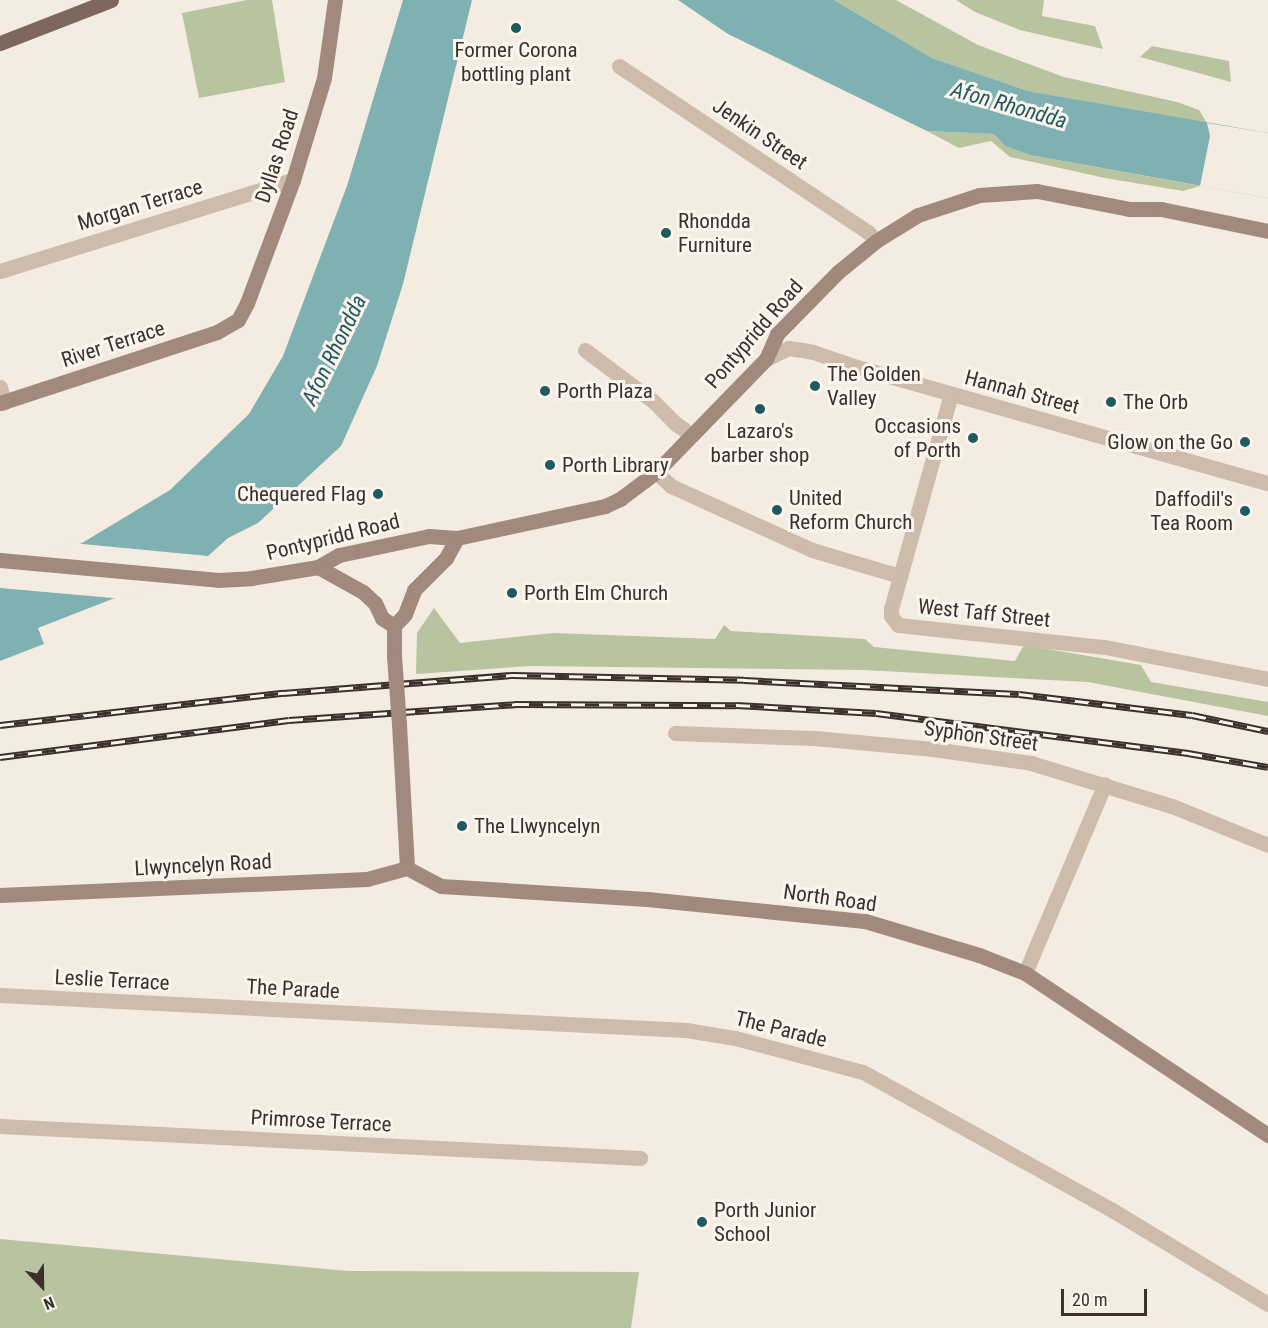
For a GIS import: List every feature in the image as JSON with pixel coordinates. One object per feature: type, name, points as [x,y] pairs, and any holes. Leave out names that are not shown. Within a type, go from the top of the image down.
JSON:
[{"type":"main road","points":[[0,43],[111,0]]},
{"type":"main road","name":"Dyllas Road","points":[[238,320],[248,303],[293,180],[324,78],[335,0]]},
{"type":"main road","name":"Pontypridd Road","points":[[0,560],[190,578],[218,580],[251,578],[318,567],[339,555],[429,536],[457,538],[605,506],[620,499],[656,472],[766,359],[777,334],[838,272],[876,241],[918,215],[979,195],[1027,191],[1130,209],[1161,209],[1268,231]]},
{"type":"main road","name":"River Terrace","points":[[1,397],[217,332],[238,320]]},
{"type":"main road","points":[[407,868],[394,626],[405,614],[414,590],[446,558],[457,538]]},
{"type":"main road","points":[[318,567],[363,592],[375,603],[382,618],[394,626]]},
{"type":"main road","name":"Llwyncelyn Road","points":[[0,895],[367,879],[407,868]]},
{"type":"main road","name":"North Road","points":[[407,868],[441,886],[647,898],[865,921],[979,955],[1025,973],[1267,1132]]},
{"type":"street","name":"Jenkin Street","points":[[619,66],[868,232],[876,241]]},
{"type":"street","name":"Morgan Terrace","points":[[0,271],[293,180]]},
{"type":"street","name":"Hannah Street","points":[[766,359],[789,348],[813,352],[951,394],[1268,483]]},
{"type":"street","points":[[585,350],[653,401],[676,424],[692,435]]},
{"type":"street","name":"West Taff Street","points":[[951,394],[891,609],[891,616],[898,625],[1106,647],[1268,679]]},
{"type":"street","points":[[656,472],[671,486],[812,550],[900,576]]},
{"type":"street","name":"Syphon Street","points":[[675,733],[814,738],[933,749],[1030,763],[1172,806],[1268,845]]},
{"type":"street","points":[[1025,973],[1105,784]]},
{"type":"street","name":"Leslie Terrace","points":[[0,995],[221,1006]]},
{"type":"street","name":"The Parade","points":[[221,1006],[686,1030],[735,1038],[863,1072],[1112,1209],[1268,1304]]},
{"type":"street","name":"Primrose Terrace","points":[[0,1126],[640,1158]]},
{"type":"green space","points":[[247,0],[272,0],[285,82],[199,98],[182,13]]},
{"type":"green space","points":[[834,0],[896,0],[978,45],[1064,77],[1177,102],[1199,110],[1207,123],[1028,91],[932,58]]},
{"type":"green space","points":[[956,0],[1044,0],[1042,16],[1095,26],[1103,49],[1020,30],[975,12]]},
{"type":"green space","points":[[1152,46],[1229,61],[1231,82],[1140,57]]},
{"type":"green space","points":[[927,131],[994,134],[1005,146],[1030,155],[1200,186],[1183,191],[1105,178],[1010,157],[991,141],[959,148]]},
{"type":"green space","points":[[434,608],[460,643],[553,633],[715,639],[724,625],[731,631],[865,639],[874,647],[1015,661],[1024,645],[1141,665],[1151,682],[1268,702],[1268,716],[1088,682],[864,670],[530,666],[416,674],[417,633]]},
{"type":"green space","points":[[0,1239],[348,1271],[639,1272],[631,1328],[0,1328]]},
{"type":"water","name":"Afon Rhondda","points":[[403,0],[472,0],[403,284],[377,366],[341,446],[258,523],[228,538],[208,556],[166,578],[38,628],[44,644],[0,661],[0,572],[82,543],[170,490],[249,414],[283,356],[347,186]]},
{"type":"water","name":"Afon Rhondda","points":[[678,0],[834,0],[932,58],[1028,91],[1268,133],[1268,198],[1030,155],[1005,146],[994,134],[927,131],[728,34]]},
{"type":"pier","points":[[1207,123],[1268,133],[1268,198],[1200,186],[1210,136]]},
{"type":"pier","points":[[72,543],[208,556],[203,562],[168,581],[124,599],[0,588],[0,569]]},
{"type":"railway","points":[[0,725],[283,693],[513,675],[744,680],[1019,694],[1192,715],[1268,731]]},
{"type":"railway","points":[[0,757],[289,720],[515,704],[736,705],[876,713],[1188,753],[1268,767]]},
{"type":"place","name":"Former Corona bottling plant","points":[[516,28]]},
{"type":"place","name":"Rhondda Furniture","points":[[666,233]]},
{"type":"place","name":"The Golden Valley","points":[[815,386]]},
{"type":"place","name":"Porth Plaza","points":[[545,391]]},
{"type":"place","name":"The Orb","points":[[1111,402]]},
{"type":"place","name":"Lazaro's barber shop","points":[[760,409]]},
{"type":"place","name":"Occasions of Porth","points":[[973,438]]},
{"type":"place","name":"Glow on the Go","points":[[1245,442]]},
{"type":"place","name":"Porth Library","points":[[550,465]]},
{"type":"place","name":"Chequered Flag","points":[[378,494]]},
{"type":"place","name":"United Reform Church","points":[[777,510]]},
{"type":"place","name":"Daffodil's Tea Room","points":[[1245,511]]},
{"type":"place","name":"Porth Elm Church","points":[[512,593]]},
{"type":"place","name":"The Llwyncelyn","points":[[462,826]]},
{"type":"place","name":"Porth Junior School","points":[[702,1222]]}]
